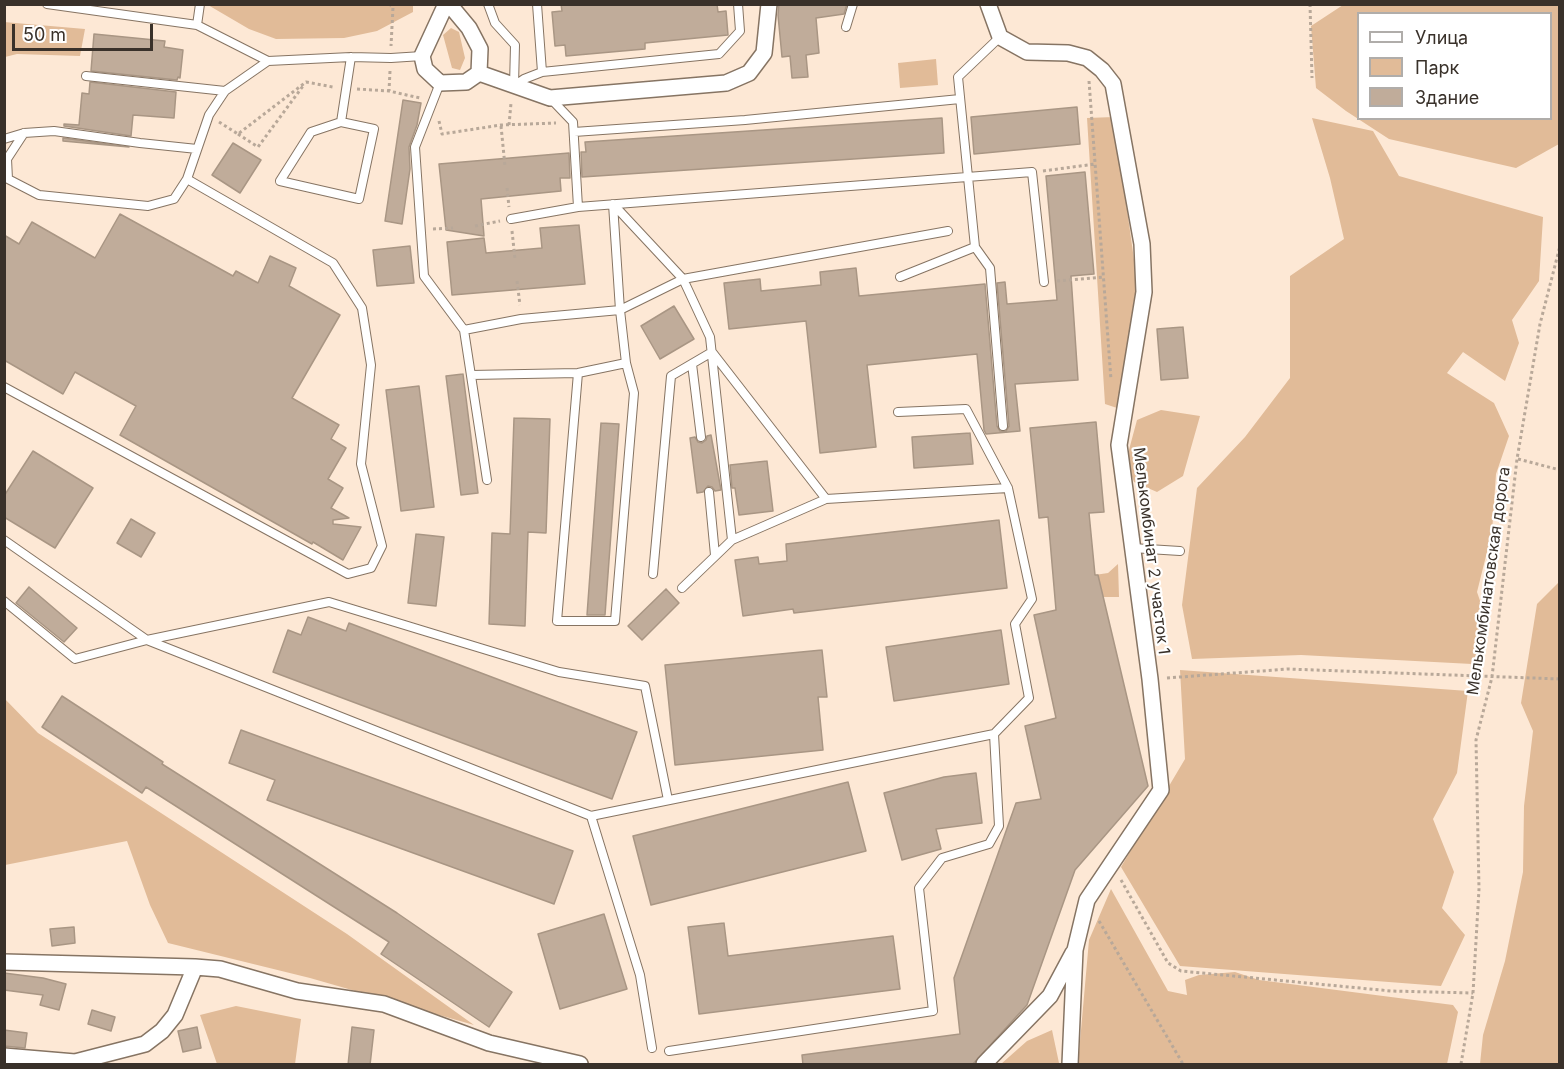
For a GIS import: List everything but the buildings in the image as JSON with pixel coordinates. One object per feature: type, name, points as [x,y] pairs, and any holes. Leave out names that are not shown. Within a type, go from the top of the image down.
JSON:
[{"type":"street","points":[[448,4],[469,28],[480,49],[479,73],[466,82],[440,83],[425,69],[422,56],[448,4]]},
{"type":"street","points":[[479,73],[550,98],[726,83],[749,73],[764,53],[769,4]]},
{"type":"street","points":[[988,4],[1000,37],[1027,52],[1068,53],[1087,58]]},
{"type":"street","name":"Мелькомбинат 2 участок 1","points":[[1075,950],[1087,900],[1161,790],[1150,679],[1119,445],[1144,292],[1142,244],[1113,84],[1102,70],[1087,58]]},
{"type":"street","points":[[984,1065],[1050,996],[1075,950]]},
{"type":"street","points":[[1070,1065],[1075,950]]},
{"type":"street","points":[[4,962],[220,969],[297,991],[384,1004],[489,1043],[580,1065]]},
{"type":"street","points":[[4,1056],[75,1062],[145,1044],[162,1031],[175,1015],[195,967]]},
{"type":"lane","points":[[46,4],[107,9],[197,25],[268,61],[422,56]]},
{"type":"lane","points":[[197,25],[200,4]]},
{"type":"lane","points":[[488,4],[495,23],[515,45],[514,86]]},
{"type":"lane","points":[[537,4],[542,72]]},
{"type":"lane","points":[[514,86],[542,72],[719,54],[740,31],[738,4]]},
{"type":"lane","points":[[846,27],[853,4]]},
{"type":"lane","points":[[1000,37],[958,77],[975,247],[990,268],[1003,426]]},
{"type":"lane","points":[[341,122],[351,57]]},
{"type":"lane","points":[[24,133],[7,159],[8,179],[39,195],[148,206],[174,199],[186,179],[209,115],[225,91],[268,61]]},
{"type":"lane","points":[[86,76],[225,91]]},
{"type":"lane","points":[[440,83],[415,147],[424,276],[464,330],[487,480]]},
{"type":"lane","points":[[550,98],[573,122],[578,207]]},
{"type":"lane","points":[[574,132],[745,120],[960,99]]},
{"type":"lane","points":[[341,122],[374,129],[359,199],[280,181],[310,132],[341,122]]},
{"type":"lane","points":[[4,139],[24,133],[54,131],[197,148]]},
{"type":"lane","points":[[510,219],[578,207],[1032,172],[1044,282]]},
{"type":"lane","points":[[4,387],[348,574],[371,568],[382,546],[361,464],[371,365],[362,308],[333,263],[186,179]]},
{"type":"lane","points":[[613,204],[683,279],[710,337],[732,540]]},
{"type":"lane","points":[[578,373],[557,621],[615,621],[634,393],[626,363],[620,310],[613,204]]},
{"type":"lane","points":[[464,330],[521,319],[620,310],[683,279],[948,231]]},
{"type":"lane","points":[[900,277],[975,247]]},
{"type":"lane","points":[[653,574],[671,376],[712,352]]},
{"type":"lane","points":[[712,352],[826,499]]},
{"type":"lane","points":[[471,375],[578,373],[626,363]]},
{"type":"lane","points":[[692,364],[701,437]]},
{"type":"lane","points":[[4,540],[147,640],[591,816],[994,734],[1029,698],[1015,624],[1032,599],[1008,489],[966,409],[898,412]]},
{"type":"lane","points":[[682,588],[732,540],[826,499],[1008,489]]},
{"type":"lane","points":[[709,492],[716,555]]},
{"type":"lane","points":[[1132,549],[1180,551]]},
{"type":"lane","points":[[4,601],[75,659],[147,640],[329,602],[559,672],[645,686],[668,800]]},
{"type":"lane","points":[[669,1051],[933,1011],[919,888],[942,858],[989,844],[999,826],[994,734]]},
{"type":"lane","points":[[591,816],[640,975],[652,1048]]},
{"type":"path","points":[[1310,4],[1312,78]]},
{"type":"path","points":[[1087,58],[1112,389],[1124,413]]},
{"type":"path","points":[[209,115],[258,147],[306,82]]},
{"type":"path","points":[[238,134],[306,82],[388,91]]},
{"type":"path","points":[[508,125],[514,86]]},
{"type":"path","points":[[501,125],[505,166]]},
{"type":"path","points":[[1032,172],[1095,164]]},
{"type":"path","points":[[476,226],[510,219]]},
{"type":"path","points":[[421,230],[453,228]]},
{"type":"path","name":"Мелькомбинатовская дорога","points":[[1461,1065],[1473,993],[1479,889],[1476,740],[1492,677],[1517,459],[1540,324],[1560,246]]},
{"type":"path","points":[[1044,282],[1104,277]]},
{"type":"path","points":[[517,281],[521,319]]},
{"type":"path","points":[[1517,459],[1560,470]]},
{"type":"path","points":[[1150,679],[1287,669],[1560,679]]},
{"type":"path","points":[[1112,863],[1168,963],[1181,971],[1391,991],[1473,993]]},
{"type":"path","points":[[1087,900],[1182,1065]]},
{"type":"green space","points":[[208,5],[413,5],[413,12],[377,31],[344,38],[276,39],[249,29]]},
{"type":"green space","points":[[1343,5],[1559,5],[1559,144],[1516,168],[1389,139],[1360,120],[1552,120],[1552,12],[1357,12],[1357,118],[1316,88],[1311,26]]},
{"type":"green space","points":[[4,22],[85,29],[80,56],[17,54],[5,57]]},
{"type":"green space","points":[[451,28],[459,32],[465,58],[460,70],[452,68],[443,35]]},
{"type":"green space","points":[[936,59],[938,85],[900,88],[898,63]]},
{"type":"green space","points":[[1114,117],[1137,281],[1117,408],[1105,404],[1087,118]]},
{"type":"green space","points":[[1312,118],[1373,131],[1399,176],[1543,217],[1539,281],[1512,320],[1519,343],[1505,381],[1463,352],[1447,373],[1494,403],[1509,436],[1496,474],[1492,532],[1477,592],[1489,627],[1472,664],[1301,655],[1192,659],[1182,605],[1197,488],[1245,437],[1290,378],[1290,276],[1344,239],[1330,178]]},
{"type":"green space","points":[[1161,410],[1200,416],[1183,476],[1157,492],[1134,482],[1126,461],[1137,420]]},
{"type":"green space","points":[[1118,564],[1119,597],[1103,597],[1088,576],[1108,573]]},
{"type":"green space","points":[[1559,582],[1559,1064],[1480,1064],[1483,1035],[1505,961],[1523,872],[1524,806],[1533,731],[1521,703],[1537,604]]},
{"type":"green space","points":[[1180,670],[1468,691],[1457,773],[1433,819],[1454,872],[1442,908],[1465,935],[1441,986],[1180,966],[1121,867],[1185,759]]},
{"type":"green space","points":[[4,698],[38,733],[347,934],[474,1025],[310,978],[168,943],[150,905],[127,841],[5,865]]},
{"type":"green space","points":[[1111,889],[1168,991],[1187,995],[1185,980],[1199,975],[1235,972],[1259,980],[1453,1005],[1458,1012],[1447,1064],[1078,1064],[1089,940]]},
{"type":"green space","points":[[236,1006],[301,1019],[295,1064],[217,1064],[200,1015]]},
{"type":"green space","points":[[1052,1030],[1059,1063],[1001,1064],[1027,1041]]}]
